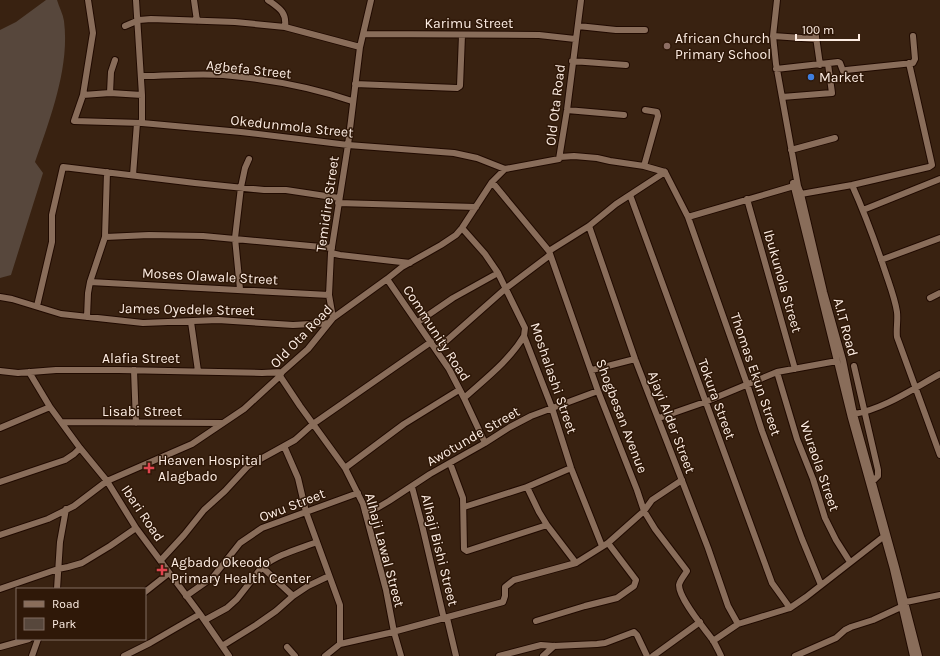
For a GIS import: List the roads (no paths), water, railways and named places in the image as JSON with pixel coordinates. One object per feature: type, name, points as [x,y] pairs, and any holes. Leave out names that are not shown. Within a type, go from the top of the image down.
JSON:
[{"type":"street","points":[[88,0],[93,32],[83,95],[110,93],[142,94]]},
{"type":"street","points":[[133,175],[140,123],[142,94],[136,0]]},
{"type":"street","points":[[194,0],[197,21]]},
{"type":"street","points":[[268,0],[283,12],[286,19],[285,27]]},
{"type":"street","name":"Temidire Street","points":[[333,318],[328,295],[332,250],[348,145],[352,101],[360,47],[370,0]]},
{"type":"street","name":"Old Ota Road","points":[[0,535],[48,519],[74,506],[107,481],[192,444],[249,404],[308,349],[333,318],[388,279],[402,267],[447,242],[462,228],[492,182],[505,169],[557,159],[560,157],[581,0]]},
{"type":"street","name":"A.I.T Road","points":[[773,0],[770,30],[770,51],[773,75],[792,166],[801,194],[854,414],[874,481],[903,604],[913,656]]},
{"type":"street","name":"A.I.T Road","points":[[777,0],[773,36],[776,69],[791,150],[794,186],[837,361],[883,537],[918,656]]},
{"type":"street","points":[[125,26],[138,20],[247,23],[285,27],[360,47]]},
{"type":"street","points":[[578,26],[616,30],[646,30]]},
{"type":"street","points":[[815,30],[820,65]]},
{"type":"street","name":"Karimu Street","points":[[363,34],[539,35],[575,39]]},
{"type":"street","points":[[355,84],[457,88],[460,86],[462,35]]},
{"type":"street","points":[[773,36],[816,39]]},
{"type":"street","points":[[776,69],[838,62],[840,63],[841,69],[846,70],[915,62],[913,36]]},
{"type":"street","points":[[110,93],[111,72],[115,60]]},
{"type":"street","points":[[572,61],[626,65]]},
{"type":"street","points":[[801,194],[852,185],[929,167],[932,165],[909,63]]},
{"type":"street","points":[[782,97],[832,93],[828,64]]},
{"type":"street","name":"Agbefa Street","points":[[141,76],[222,75],[314,90],[352,101]]},
{"type":"street","name":"Okedunmola Street","points":[[83,95],[74,121],[140,123],[241,132],[348,145],[454,153],[477,158],[505,169]]},
{"type":"street","points":[[567,110],[624,115]]},
{"type":"street","points":[[644,166],[658,116],[656,112],[645,110]]},
{"type":"street","points":[[791,150],[835,138]]},
{"type":"street","points":[[560,157],[574,156],[596,158],[644,166],[665,172]]},
{"type":"street","points":[[240,289],[235,238],[241,187],[245,168],[249,159]]},
{"type":"street","points":[[37,306],[52,242],[52,216],[63,167],[195,183],[264,190],[286,190],[339,201],[476,207]]},
{"type":"street","points":[[87,317],[90,282],[106,238],[107,172]]},
{"type":"street","points":[[436,350],[505,289],[549,253],[589,226],[616,204],[665,172]]},
{"type":"street","name":"Thomas Ekun Street","points":[[665,172],[688,217],[747,384],[764,437],[802,540],[821,585]]},
{"type":"street","points":[[863,210],[940,179]]},
{"type":"street","name":"Shogbesan Avenue","points":[[492,182],[549,253],[592,370],[598,391],[644,511],[655,529],[684,567],[686,571],[679,585],[681,593],[690,609],[713,641],[721,656]]},
{"type":"street","points":[[852,185],[863,210],[895,301],[897,314],[897,337],[940,456]]},
{"type":"street","points":[[688,217],[794,186]]},
{"type":"street","name":"Tokura Street","points":[[630,195],[772,583],[790,608]]},
{"type":"street","name":"Ibukunola Street","points":[[747,199],[795,369]]},
{"type":"street","name":"Ajayi Alder Street","points":[[589,226],[635,359],[708,548],[728,606],[738,624]]},
{"type":"street","name":"Moshalashi Street","points":[[462,228],[485,254],[498,273],[526,328],[524,336],[552,408],[572,468],[605,544],[636,580],[634,586],[617,598],[578,607],[536,621]]},
{"type":"street","points":[[106,238],[149,235],[235,238],[332,250],[340,256],[410,263]]},
{"type":"street","points":[[881,260],[940,238]]},
{"type":"street","points":[[418,322],[453,298],[498,273]]},
{"type":"street","name":"Community Road","points":[[388,279],[449,368],[485,443]]},
{"type":"street","name":"Moses Olawale Street","points":[[90,282],[328,295]]},
{"type":"street","points":[[930,298],[940,293]]},
{"type":"street","name":"James Oyedele Street","points":[[0,297],[12,299],[61,314],[143,323],[218,320],[293,324],[328,323]]},
{"type":"street","points":[[191,322],[198,371]]},
{"type":"street","points":[[464,398],[499,367],[524,336]]},
{"type":"street","points":[[161,560],[204,510],[225,491],[248,466],[295,440],[313,424],[431,342]]},
{"type":"street","points":[[592,370],[635,359]]},
{"type":"street","points":[[659,418],[705,402],[777,372],[837,361]]},
{"type":"street","points":[[854,366],[878,474],[874,481]]},
{"type":"street","points":[[134,370],[136,423]]},
{"type":"street","name":"Alafia Street","points":[[0,371],[18,373],[134,370],[281,374]]},
{"type":"street","name":"Ibari Road","points":[[29,372],[50,406],[80,448],[107,481],[136,528],[205,620],[229,656]]},
{"type":"street","name":"Wuraola Street","points":[[777,372],[797,439],[813,479],[825,518],[836,540],[850,562]]},
{"type":"street","name":"Alhaji Lawal Street","points":[[281,374],[313,424],[345,468],[358,493],[365,512],[386,590],[394,632],[401,656]]},
{"type":"street","points":[[854,414],[877,408],[940,374]]},
{"type":"street","points":[[848,388],[858,385]]},
{"type":"street","points":[[345,468],[404,424],[460,390]]},
{"type":"street","name":"Awotunde Street","points":[[365,512],[377,508],[412,487],[430,474],[510,427],[552,408],[598,391]]},
{"type":"street","points":[[0,428],[50,406]]},
{"type":"street","name":"Lisabi Street","points":[[62,422],[222,423]]},
{"type":"street","points":[[284,446],[298,478],[306,512],[340,605],[340,644]]},
{"type":"street","points":[[0,482],[65,460],[80,448]]},
{"type":"street","points":[[450,463],[462,493],[464,507],[464,550],[467,551],[547,525]]},
{"type":"street","points":[[464,507],[527,486],[572,468]]},
{"type":"street","points":[[325,656],[340,644],[394,632],[499,604],[503,602],[505,587],[514,580],[576,563],[605,544],[644,511],[652,500],[682,480]]},
{"type":"street","points":[[527,486],[547,525],[576,563]]},
{"type":"street","name":"Alhaji Bishi Street","points":[[412,487],[456,656]]},
{"type":"street","name":"Owu Street","points":[[186,596],[213,577],[236,547],[246,538],[270,524],[358,493]]},
{"type":"street","points":[[57,588],[60,542],[66,509]]},
{"type":"street","points":[[0,589],[58,569],[82,563],[115,544],[136,528]]},
{"type":"street","points":[[713,641],[738,624],[790,608],[883,537]]},
{"type":"street","points":[[205,620],[227,608],[237,599],[262,567],[275,558],[317,542]]},
{"type":"street","points":[[262,567],[293,596]]},
{"type":"street","points":[[146,591],[169,573]]},
{"type":"street","points":[[222,646],[276,611],[293,596],[308,586],[329,576]]},
{"type":"street","points":[[795,656],[836,638],[844,630],[873,620],[903,604],[940,595]]},
{"type":"street","points":[[124,656],[200,614]]},
{"type":"street","points":[[653,656],[700,622]]},
{"type":"street","points":[[499,656],[541,645],[554,646],[605,643],[634,632],[637,635],[647,656]]},
{"type":"street","points":[[0,647],[25,640]]},
{"type":"street","points":[[32,656],[38,640]]},
{"type":"street","points":[[543,656],[554,646]]},
{"type":"street","points":[[288,647],[295,656]]},
{"type":"place","name":"African Church Primary School","points":[[667,46]]},
{"type":"place","name":"Market","points":[[811,77]]},
{"type":"place","name":"Heaven Hospital Alagbado","points":[[149,468]]},
{"type":"place","name":"Agbado Okeodo Primary Health Center","points":[[162,570]]}]
